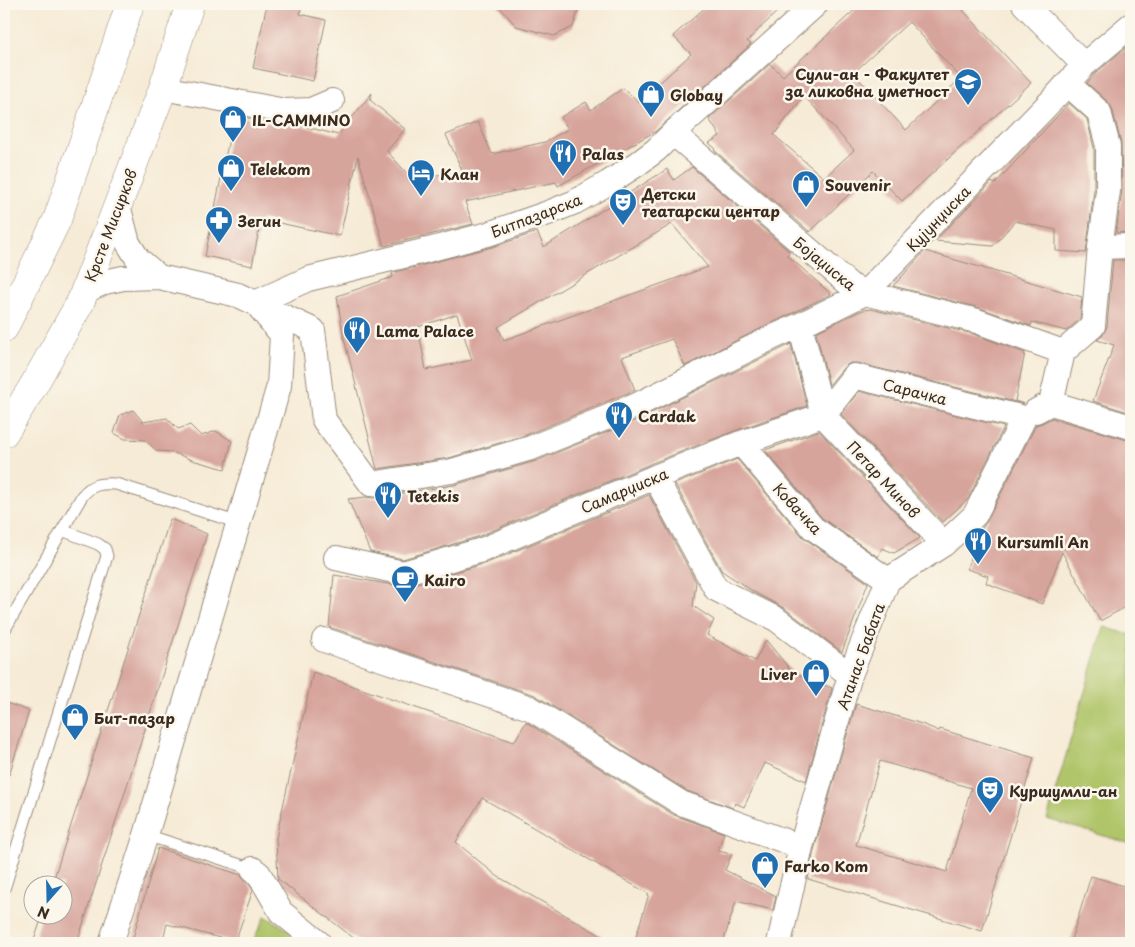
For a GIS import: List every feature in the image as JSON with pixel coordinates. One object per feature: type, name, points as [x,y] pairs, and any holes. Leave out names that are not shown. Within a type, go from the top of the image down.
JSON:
[{"type":"street","points":[[4,328],[57,220],[130,4]]},
{"type":"street","name":"Крсте Мисирков","points":[[4,434],[80,302],[163,88],[190,4]]},
{"type":"street","name":"Битпазарска","points":[[255,303],[308,279],[488,234],[575,202],[608,183],[656,150],[816,4]]},
{"type":"street","points":[[1024,4],[1084,65]]},
{"type":"street","name":"Кујунџиска","points":[[255,303],[313,330],[324,420],[371,484],[452,471],[531,448],[633,407],[865,293],[1057,95],[1067,82],[1131,25]]},
{"type":"street","points":[[1051,403],[1063,352],[1093,326],[1100,247],[1108,191],[1108,146],[1099,112],[1067,82]]},
{"type":"street","points":[[163,88],[286,111],[311,110],[332,102]]},
{"type":"street","name":"Бојаџиска","points":[[673,133],[850,285],[865,293],[977,321],[1063,352]]},
{"type":"street","points":[[118,205],[128,243],[138,259],[159,277]]},
{"type":"street","points":[[1100,247],[1131,246]]},
{"type":"street","points":[[85,290],[105,282],[123,278],[159,277],[238,295],[255,303],[282,335],[279,386],[146,836],[110,943]]},
{"type":"street","points":[[800,326],[823,415]]},
{"type":"street","name":"Сарачка","points":[[823,415],[854,376],[1024,418]]},
{"type":"street","points":[[888,580],[944,544],[976,515],[1024,418],[1051,403],[1131,427]]},
{"type":"street","name":"Самарџиска","points":[[336,558],[403,573],[482,550],[740,443],[823,415]]},
{"type":"street","name":"Петар Минов","points":[[823,415],[944,544]]},
{"type":"street","name":"Ковачка","points":[[740,443],[813,528],[888,580]]},
{"type":"street","points":[[655,477],[716,589],[776,619],[850,676]]},
{"type":"street","name":"Атанас Бабата","points":[[779,943],[801,847],[850,676],[888,580]]},
{"type":"street","points":[[324,640],[530,708],[681,803],[801,847]]},
{"type":"street","points":[[253,869],[281,912],[319,943]]},
{"type":"lane","points":[[4,631],[82,496],[90,488],[104,483],[116,484],[239,523]]},
{"type":"lane","points":[[4,889],[107,556],[104,549],[98,544],[62,530]]},
{"type":"lane","points":[[146,836],[253,869]]},
{"type":"green space","points":[[1104,627],[1131,635],[1131,844],[1047,819]]},
{"type":"green space","points":[[265,916],[310,943],[252,943]]},
{"type":"building","points":[[267,4],[302,4],[300,14],[326,20],[313,81],[253,68]]},
{"type":"building","points":[[497,4],[580,4],[573,27],[554,36],[516,26]]},
{"type":"building","points":[[709,4],[785,4],[747,41],[751,44],[656,131],[558,186],[556,182],[465,202],[473,224],[384,246],[358,156],[340,236],[261,219],[252,266],[205,256],[234,115],[282,125],[295,124],[338,135],[372,93],[370,100],[405,129],[387,151],[411,178],[463,172],[446,135],[478,122],[492,154],[545,142],[568,129],[561,117],[586,102],[591,110],[623,88],[639,102],[691,54],[673,36]]},
{"type":"building","name":"Сули-ан - Факултет за ликовна уметност","points":[[861,4],[957,4],[1031,83],[902,201],[873,171],[810,232],[714,150],[716,149],[709,143],[720,136],[709,119],[770,64],[783,76]],"holes":[[[909,22],[961,78],[906,130],[853,73]],[[804,96],[854,150],[824,178],[774,135]]]},
{"type":"building","points":[[1131,43],[1131,232],[1116,233],[1122,191],[1121,143],[1112,108],[1087,83]]},
{"type":"building","points":[[1069,103],[1087,119],[1094,148],[1094,190],[1086,253],[1056,251],[1056,230],[1015,221],[993,246],[935,241],[992,182],[995,184]]},
{"type":"building","points":[[692,167],[790,252],[787,255],[831,294],[685,366],[672,339],[622,357],[635,390],[526,435],[449,458],[377,469],[343,334],[337,296],[393,277],[392,273],[492,247],[537,232],[544,247],[667,169],[674,180]],"holes":[[[672,224],[708,267],[504,340],[498,327]],[[457,314],[472,360],[426,370],[418,327]]]},
{"type":"building","points":[[925,251],[1082,297],[1080,319],[1066,331],[1032,322],[1031,326],[980,308],[893,286]]},
{"type":"building","points":[[1113,260],[1131,260],[1131,413],[1093,401],[1114,345],[1097,340],[1102,336],[1107,327]]},
{"type":"building","points":[[871,309],[973,334],[1025,353],[1015,401],[1024,404],[857,363],[850,363],[844,367],[829,385],[816,332],[863,310]]},
{"type":"building","points":[[791,344],[807,406],[737,430],[650,464],[477,537],[403,559],[370,552],[348,499],[373,498],[454,485],[536,461],[639,419]]},
{"type":"building","points":[[859,391],[1004,427],[968,499],[943,522],[841,414]]},
{"type":"building","points":[[133,410],[143,422],[167,418],[178,429],[190,425],[201,436],[216,431],[232,441],[225,469],[192,460],[172,452],[157,451],[145,440],[125,439],[114,433],[120,415]]},
{"type":"building","points":[[1052,418],[1131,440],[1131,604],[1100,621],[1062,552],[1042,604],[986,583],[988,576],[967,569],[983,527],[1036,425]]},
{"type":"building","points":[[819,431],[920,538],[894,553],[882,548],[878,557],[822,518],[765,450]]},
{"type":"building","points":[[737,459],[803,537],[868,583],[842,652],[784,608],[754,592],[722,571],[675,484]]},
{"type":"building","points":[[649,495],[696,582],[693,606],[714,620],[707,635],[755,661],[766,640],[792,672],[832,688],[806,781],[765,763],[744,807],[735,803],[733,808],[687,791],[535,695],[329,627],[334,575],[407,586],[487,563]]},
{"type":"building","points":[[170,519],[207,534],[77,943],[33,943],[40,924],[72,924],[72,874],[55,874]]},
{"type":"building","points":[[313,672],[514,742],[526,722],[674,815],[724,833],[718,851],[732,854],[725,870],[776,896],[773,910],[736,901],[723,943],[634,943],[649,894],[482,798],[456,842],[497,876],[614,943],[360,943],[278,879],[276,838]]},
{"type":"building","points":[[4,702],[29,711],[9,775],[4,774]]},
{"type":"building","name":"Куршумли-ан","points":[[856,704],[939,731],[940,729],[1034,758],[982,931],[808,879],[814,850]],"holes":[[[880,761],[971,788],[947,872],[856,845]]]},
{"type":"building","points":[[158,848],[241,875],[248,883],[253,890],[235,942],[167,924],[162,942],[133,938]]},
{"type":"building","points":[[1091,876],[1131,888],[1131,943],[1070,943]]},
{"type":"place","name":"Сули-ан - Факултет за ликовна уметност","points":[[968,106]]},
{"type":"place","name":"Globay","points":[[651,118]]},
{"type":"place","name":"IL-CAMMINO","points":[[233,143]]},
{"type":"place","name":"Palas","points":[[563,177]]},
{"type":"place","name":"Telekom","points":[[231,192]]},
{"type":"place","name":"Клан","points":[[421,197]]},
{"type":"place","name":"Souvenir","points":[[806,208]]},
{"type":"place","name":"Детски театарски центар","points":[[623,226]]},
{"type":"place","name":"Зегин","points":[[219,244]]},
{"type":"place","name":"Lama Palace","points":[[357,354]]},
{"type":"place","name":"Cardak","points":[[619,439]]},
{"type":"place","name":"Tetekis","points":[[388,519]]},
{"type":"place","name":"Kursumli An","points":[[978,565]]},
{"type":"place","name":"Kairo","points":[[405,603]]},
{"type":"place","name":"Liver","points":[[816,697]]},
{"type":"place","name":"Бит-пазар","points":[[75,741]]},
{"type":"place","name":"Куршумли-ан","points":[[990,814]]},
{"type":"place","name":"Farko Kom","points":[[765,889]]}]
